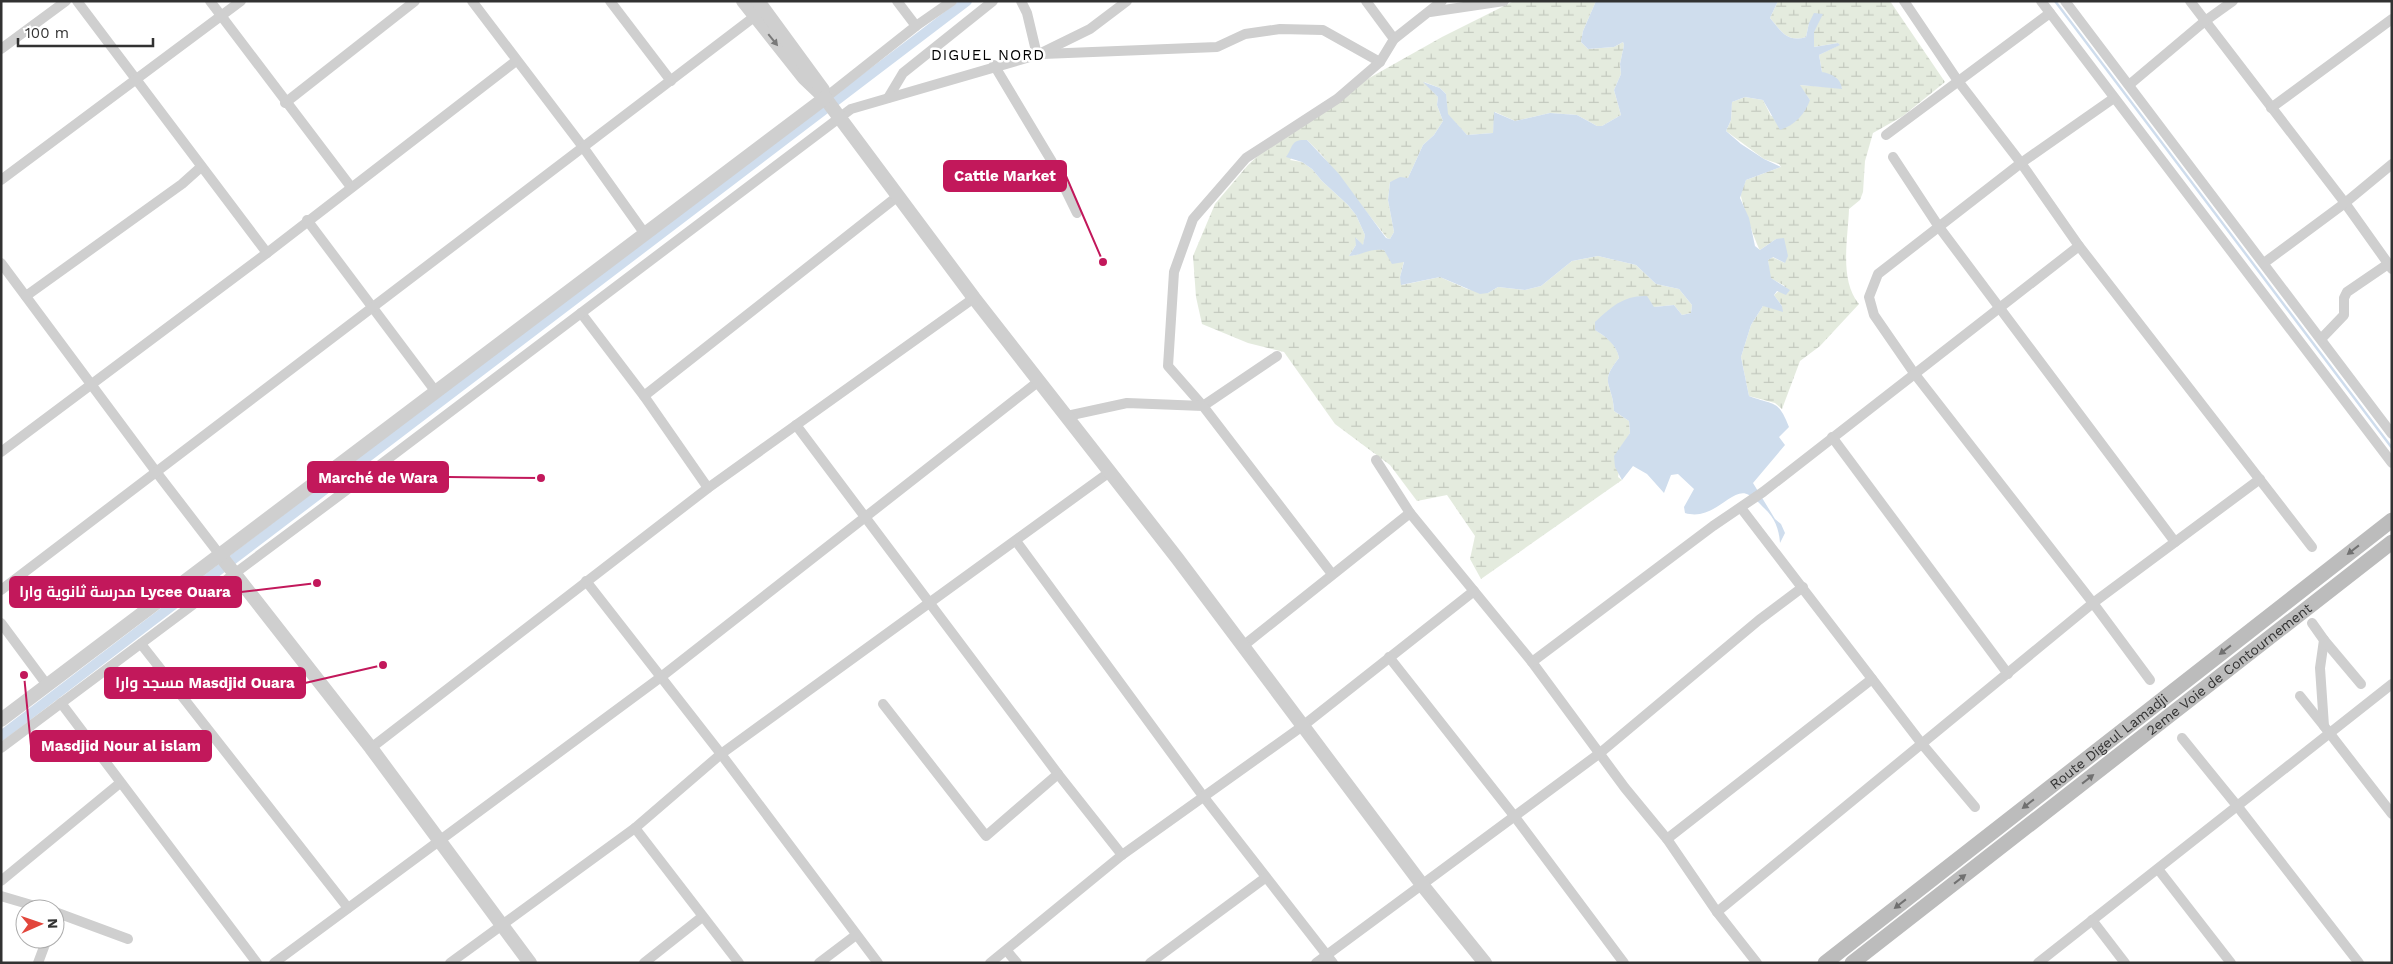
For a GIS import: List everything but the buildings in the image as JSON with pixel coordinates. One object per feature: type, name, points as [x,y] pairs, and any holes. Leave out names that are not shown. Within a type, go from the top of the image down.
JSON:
[{"type":"main road","name":"Route Digeul Lamadji","points":[[1825,963],[2392,520]]},
{"type":"main road","name":"2eme Voie de Contournement","points":[[1852,963],[2392,542]]},
{"type":"street","points":[[1,49],[66,1]]},
{"type":"street","points":[[77,1],[201,168],[218,187],[267,252]]},
{"type":"street","points":[[210,1],[285,103],[351,188]]},
{"type":"street","points":[[1,180],[241,1]]},
{"type":"street","points":[[285,103],[415,1]]},
{"type":"street","points":[[472,1],[583,147],[644,234]]},
{"type":"street","points":[[610,1],[671,80]]},
{"type":"street","points":[[743,1],[804,78],[832,107],[974,298],[1111,471],[1304,725],[1423,886],[1485,963]]},
{"type":"street","points":[[758,1],[821,84],[832,107]]},
{"type":"street","points":[[897,1],[916,26]]},
{"type":"street","points":[[1,720],[48,685],[228,563],[581,312],[832,107],[916,26],[952,1]]},
{"type":"street","points":[[888,98],[903,73],[993,1]]},
{"type":"street","points":[[1020,1],[1027,13],[1037,54]]},
{"type":"street","points":[[1,748],[141,644],[228,563],[436,392],[644,234],[832,107],[851,108],[1037,54],[1090,29],[1127,1]]},
{"type":"street","points":[[1366,1],[1394,39]]},
{"type":"street","points":[[1332,574],[1202,406],[1168,366],[1174,272],[1193,219],[1246,158],[1337,99],[1380,62],[1394,39],[1442,1]]},
{"type":"street","points":[[1428,12],[1504,1]]},
{"type":"street","points":[[1904,1],[1958,81],[2021,163],[2079,246],[2312,547]]},
{"type":"street","points":[[2041,1],[2392,462]]},
{"type":"street","points":[[2065,1],[2392,434]]},
{"type":"street","points":[[2190,1],[2345,203],[2390,266],[2347,292],[2344,298],[2344,316],[2321,339]]},
{"type":"street","points":[[2129,86],[2205,21],[2232,1]]},
{"type":"street","points":[[1886,135],[2050,13]]},
{"type":"street","points":[[1,590],[373,309],[754,17]]},
{"type":"street","points":[[2271,108],[2392,19]]},
{"type":"street","points":[[1037,54],[1217,47],[1244,34],[1288,29],[1323,30],[1380,62]]},
{"type":"street","points":[[2,451],[92,386],[516,61]]},
{"type":"street","points":[[994,66],[1051,160],[1078,213]]},
{"type":"street","points":[[2114,98],[2021,163],[1878,274],[1869,298],[1874,315],[1914,373],[2094,603],[2150,680]]},
{"type":"street","points":[[1893,157],[1939,227],[2175,542]]},
{"type":"street","points":[[2264,264],[2345,203],[2392,164]]},
{"type":"street","points":[[26,296],[182,184],[201,168]]},
{"type":"street","points":[[644,396],[898,196]]},
{"type":"street","points":[[307,220],[436,392]]},
{"type":"street","points":[[1532,662],[1741,508],[2079,246]]},
{"type":"street","points":[[1,263],[157,473],[371,748],[530,963]]},
{"type":"street","points":[[371,748],[708,488],[974,298]]},
{"type":"street","points":[[581,312],[644,396],[708,488]]},
{"type":"street","points":[[1067,416],[1127,403],[1202,406],[1277,356]]},
{"type":"street","points":[[274,963],[661,677],[1039,381]]},
{"type":"street","points":[[796,424],[864,518],[1058,774],[1122,855]]},
{"type":"street","points":[[1832,437],[2008,674]]},
{"type":"street","points":[[1376,460],[1410,513],[1532,662],[1667,839],[1717,912],[1757,963]]},
{"type":"street","points":[[450,963],[635,828],[720,754],[1111,471]]},
{"type":"street","points":[[1717,912],[2094,603],[2260,479]]},
{"type":"street","points":[[1741,508],[1922,744],[1975,807]]},
{"type":"street","points":[[1243,646],[1410,513]]},
{"type":"street","points":[[1016,541],[1203,796],[1330,959]]},
{"type":"street","points":[[586,581],[878,963]]},
{"type":"street","points":[[1316,963],[1330,959],[1423,886],[1600,753],[1759,620],[1803,587]]},
{"type":"street","points":[[990,963],[1122,855],[1304,725],[1474,591]]},
{"type":"street","points":[[1,622],[48,685]]},
{"type":"street","points":[[2312,623],[2361,684]]},
{"type":"street","points":[[2324,640],[2320,668],[2326,730]]},
{"type":"street","points":[[141,644],[348,908]]},
{"type":"street","points":[[1389,657],[1515,817],[1624,963]]},
{"type":"street","points":[[1667,839],[1872,679]]},
{"type":"street","points":[[2038,963],[2238,807],[2326,730],[2392,684]]},
{"type":"street","points":[[2300,696],[2392,814]]},
{"type":"street","points":[[61,702],[257,963]]},
{"type":"street","points":[[883,704],[986,836],[1058,774]]},
{"type":"street","points":[[2182,738],[2359,963]]},
{"type":"street","points":[[1,881],[120,783]]},
{"type":"street","points":[[635,828],[739,963]]},
{"type":"street","points":[[2158,869],[2231,963]]},
{"type":"street","points":[[1150,963],[1265,878]]},
{"type":"street","points":[[1,896],[15,900]]},
{"type":"street","points":[[65,917],[128,939]]},
{"type":"street","points":[[644,963],[702,917]]},
{"type":"street","points":[[2092,920],[2125,963]]},
{"type":"street","points":[[819,963],[856,935]]},
{"type":"street","points":[[38,963],[43,949]]},
{"type":"street","points":[[1007,951],[1017,963]]},
{"type":"green space","points":[[1514,1],[1596,1],[1583,31],[1581,42],[1588,49],[1614,47],[1623,42],[1620,64],[1621,74],[1614,90],[1621,115],[1602,126],[1597,126],[1577,115],[1550,113],[1515,121],[1495,112],[1493,133],[1467,135],[1447,114],[1446,94],[1440,88],[1424,82],[1438,97],[1437,105],[1443,121],[1434,135],[1423,145],[1408,178],[1390,182],[1388,200],[1394,232],[1390,239],[1387,238],[1321,154],[1307,140],[1290,160],[1302,162],[1312,169],[1356,215],[1365,235],[1363,246],[1356,238],[1356,245],[1349,256],[1378,248],[1404,261],[1400,277],[1402,285],[1440,277],[1467,289],[1488,293],[1498,287],[1525,290],[1541,286],[1572,261],[1598,256],[1636,265],[1656,284],[1679,289],[1692,305],[1691,313],[1682,315],[1674,305],[1654,307],[1595,330],[1613,345],[1619,358],[1609,373],[1608,384],[1614,411],[1629,421],[1630,433],[1623,446],[1618,477],[1622,480],[1481,579],[1470,559],[1475,536],[1447,495],[1417,501],[1390,465],[1335,424],[1284,352],[1248,343],[1202,324],[1196,297],[1193,256],[1215,204],[1248,165],[1289,127],[1339,95],[1442,37]]},
{"type":"green space","points":[[1778,1],[1890,1],[1945,82],[1903,116],[1873,133],[1865,161],[1863,192],[1860,200],[1849,209],[1846,246],[1847,271],[1853,294],[1859,304],[1820,346],[1800,361],[1782,409],[1775,403],[1749,396],[1741,357],[1751,325],[1763,306],[1782,306],[1774,295],[1785,286],[1770,278],[1768,260],[1772,257],[1785,263],[1776,239],[1760,250],[1741,196],[1746,180],[1781,167],[1779,164],[1764,159],[1726,131],[1731,120],[1732,102],[1745,97],[1763,100],[1771,116],[1810,100],[1799,85],[1842,88],[1822,72],[1819,55],[1839,45],[1838,43],[1814,47],[1814,32],[1809,23],[1806,37],[1794,38],[1785,35],[1770,18]]},
{"type":"water","points":[[1596,1],[1778,1],[1770,18],[1785,35],[1794,38],[1806,37],[1809,23],[1814,13],[1823,14],[1814,32],[1814,47],[1838,43],[1840,45],[1819,55],[1822,72],[1835,77],[1840,82],[1842,89],[1800,85],[1810,100],[1808,105],[1795,122],[1780,130],[1763,100],[1745,97],[1732,102],[1731,120],[1726,131],[1741,144],[1764,159],[1781,167],[1746,180],[1740,198],[1749,218],[1755,246],[1760,250],[1776,239],[1784,238],[1788,256],[1785,263],[1773,257],[1768,260],[1771,278],[1790,290],[1786,295],[1777,291],[1774,295],[1782,306],[1783,312],[1763,306],[1751,325],[1741,357],[1749,396],[1775,405],[1782,412],[1789,427],[1779,437],[1785,445],[1753,483],[1775,519],[1781,524],[1785,533],[1780,543],[1779,533],[1774,520],[1749,495],[1743,493],[1736,495],[1705,513],[1685,513],[1684,507],[1694,489],[1678,474],[1671,475],[1664,493],[1647,474],[1633,466],[1622,480],[1615,467],[1614,456],[1630,433],[1629,421],[1614,411],[1608,384],[1609,373],[1619,358],[1618,353],[1610,341],[1595,330],[1595,322],[1618,303],[1639,296],[1647,296],[1654,307],[1674,305],[1682,315],[1691,313],[1692,305],[1679,289],[1656,284],[1636,265],[1598,256],[1572,261],[1541,286],[1525,290],[1498,287],[1488,293],[1480,294],[1440,277],[1401,285],[1400,277],[1404,262],[1392,264],[1384,250],[1374,250],[1349,256],[1356,245],[1355,237],[1363,245],[1365,235],[1356,215],[1312,169],[1302,162],[1286,157],[1295,142],[1307,140],[1339,174],[1386,238],[1390,239],[1394,232],[1388,200],[1390,182],[1400,177],[1408,178],[1423,145],[1434,135],[1443,121],[1437,105],[1438,97],[1423,82],[1440,88],[1446,94],[1448,114],[1467,135],[1493,133],[1494,112],[1515,121],[1550,113],[1577,115],[1597,126],[1602,126],[1621,115],[1614,90],[1621,74],[1620,64],[1623,42],[1614,47],[1588,49],[1581,42],[1583,31]]},
{"type":"waterway","points":[[1,736],[967,1]]},
{"type":"waterway","points":[[2055,1],[2392,448]]},
{"type":"place","name":"Cattle Market","points":[[1103,262]]},
{"type":"place","name":"Marché de Wara","points":[[541,478]]},
{"type":"place","name":"مدرسة ثانوية وارا Lycee Ouara","points":[[317,583]]},
{"type":"place","name":"مسجد وارا Masdjid Ouara","points":[[383,665]]},
{"type":"place","name":"Masdjid Nour al islam","points":[[24,675]]},
{"type":"district","name":"DIGUEL NORD","points":[[988,55]]}]
